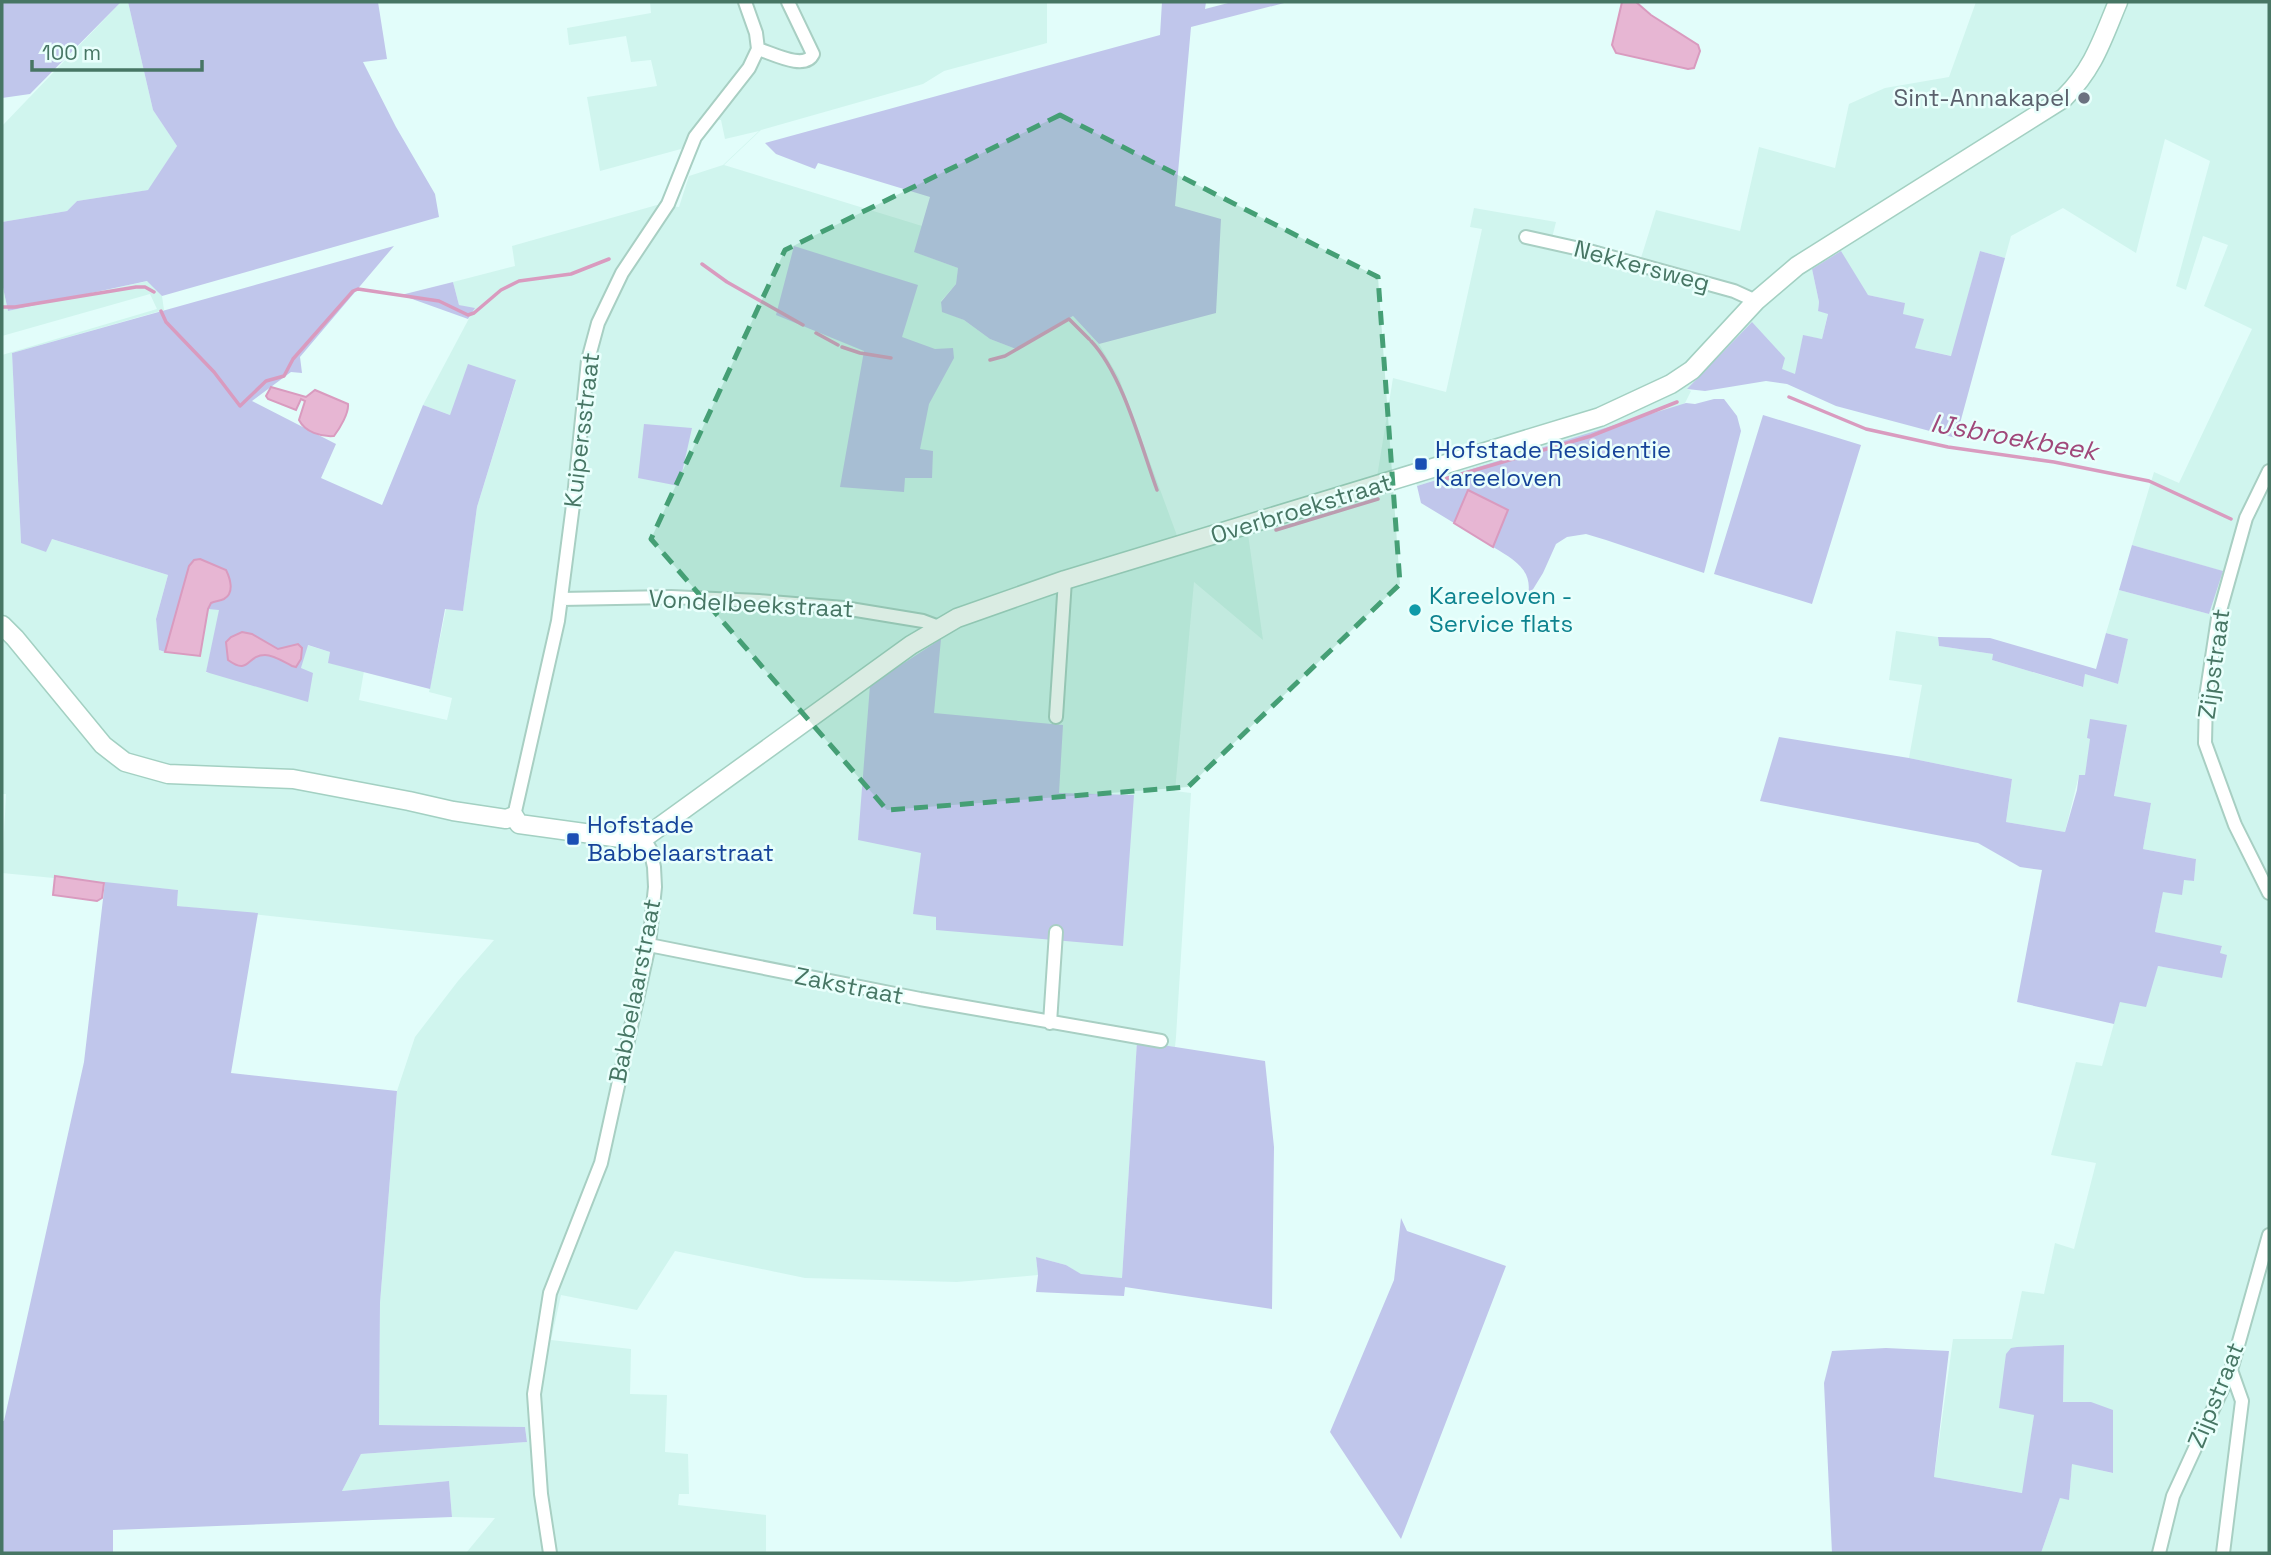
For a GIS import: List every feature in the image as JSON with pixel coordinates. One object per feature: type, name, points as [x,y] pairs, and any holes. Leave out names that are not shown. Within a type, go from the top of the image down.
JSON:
[{"type":"street","points":[[745,2],[756,33],[758,49],[798,61],[807,61],[813,54],[788,2]]},
{"type":"street","name":"Overbroekstraat","points":[[644,838],[911,645],[957,618],[1065,580],[1600,417],[1656,393],[1692,370],[1756,301],[1797,266],[2064,98],[2080,83],[2093,61],[2118,2]]},
{"type":"street","name":"Kuipersstraat","points":[[514,817],[558,621],[588,360],[598,323],[622,273],[668,204],[695,137],[749,68],[758,49]]},
{"type":"street","name":"Nekkersweg","points":[[1527,237],[1603,254],[1734,291],[1756,301]]},
{"type":"street","name":"Zijpstraat","points":[[2269,471],[2246,518],[2218,618],[2206,697],[2205,743],[2235,825],[2269,893]]},
{"type":"street","points":[[1056,718],[1065,580]]},
{"type":"street","name":"Vondelbeekstraat","points":[[561,599],[671,597],[759,601],[844,608],[923,621],[939,627]]},
{"type":"street","points":[[2,625],[103,745],[125,762],[168,774],[293,779],[409,800],[453,811],[514,817],[519,824],[628,839],[644,838]]},
{"type":"street","name":"Babbelaarstraat","points":[[550,1553],[541,1494],[534,1394],[550,1293],[601,1163],[649,945],[655,887],[650,849],[644,838]]},
{"type":"street","points":[[1050,1023],[1055,932]]},
{"type":"street","name":"Zakstraat","points":[[649,945],[794,975],[1161,1041]]},
{"type":"street","name":"Zijpstraat","points":[[2159,1553],[2173,1496],[2231,1370],[2269,1235]]},
{"type":"street","points":[[2223,1553],[2242,1401],[2231,1370]]},
{"type":"highlighted area","points":[[1060,115],[1378,277],[1400,584],[1188,787],[887,810],[651,539],[785,250]]},
{"type":"shaded area","points":[[2,2],[121,2],[30,94],[2,98]]},
{"type":"shaded area","points":[[121,2],[128,2],[153,110],[177,146],[149,190],[77,201],[67,211],[2,222],[2,126]]},
{"type":"shaded area","points":[[128,2],[378,2],[387,59],[363,62],[396,127],[435,194],[439,217],[162,296],[147,281],[8,311],[2,283],[2,222],[67,211],[77,201],[148,190],[177,146],[153,110]]},
{"type":"shaded area","points":[[650,2],[1047,2],[1047,43],[944,71],[923,84],[761,130],[724,165],[922,226],[915,252],[958,268],[956,284],[941,301],[942,311],[964,320],[990,339],[1016,349],[1073,316],[1099,344],[1119,378],[1183,552],[1248,534],[1263,640],[1194,582],[1175,791],[1191,793],[1175,1047],[1137,1042],[1122,1278],[1080,1274],[1066,1265],[1036,1257],[1038,1275],[957,1282],[805,1278],[675,1251],[637,1310],[561,1295],[551,1340],[631,1349],[630,1394],[667,1395],[665,1452],[688,1454],[689,1494],[679,1494],[678,1505],[766,1515],[766,1553],[466,1553],[495,1518],[452,1517],[449,1481],[342,1491],[361,1454],[527,1442],[525,1427],[379,1425],[380,1303],[397,1091],[415,1037],[494,940],[177,906],[178,890],[2,873],[6,794],[2,794],[2,355],[157,309],[150,294],[2,336],[2,283],[8,311],[148,281],[162,296],[164,310],[12,353],[21,543],[52,539],[168,575],[156,619],[160,651],[200,656],[208,609],[220,609],[206,673],[301,668],[307,645],[330,652],[329,663],[364,671],[359,700],[447,720],[452,698],[429,692],[446,609],[463,610],[477,507],[516,381],[450,415],[423,405],[474,309],[459,305],[453,282],[515,266],[512,246],[657,205],[679,207],[689,176],[723,165],[759,131],[725,139],[721,120],[701,118],[681,149],[600,171],[587,97],[657,86],[651,60],[631,62],[626,36],[569,45],[567,28],[651,13]]},
{"type":"shaded area","points":[[1162,2],[1206,2],[1205,9],[1232,2],[1288,2],[1191,27],[1175,206],[1221,219],[1216,313],[1099,344],[1073,316],[1016,349],[990,339],[964,320],[942,312],[941,302],[956,284],[958,268],[914,252],[930,197],[818,163],[815,169],[776,154],[765,143],[1160,35]]},
{"type":"shaded area","points":[[1622,2],[1636,2],[1651,15],[1698,45],[1700,51],[1694,68],[1688,69],[1616,53],[1612,45]]},
{"type":"shaded area","points":[[1976,2],[2269,2],[2269,1553],[2041,1553],[2060,1498],[2069,1499],[2072,1463],[2112,1473],[2091,1402],[2063,1403],[2064,1346],[2034,1415],[2023,1493],[1934,1477],[1953,1339],[2012,1339],[2022,1291],[2044,1294],[2055,1243],[2074,1249],[2096,1163],[2051,1155],[2076,1062],[2102,1066],[2120,1002],[2158,966],[2222,978],[2222,947],[2155,932],[2163,891],[2184,879],[2194,881],[2196,859],[2143,849],[2151,803],[2114,797],[2127,725],[2087,738],[2091,739],[2085,776],[2079,775],[2065,832],[2006,822],[2012,779],[1909,758],[1922,685],[1889,680],[1896,631],[1938,637],[1939,646],[1993,654],[1992,660],[2082,687],[2085,674],[2118,684],[2128,639],[2106,633],[2119,590],[2209,614],[2222,571],[2132,545],[2154,472],[2179,483],[2252,329],[2204,306],[2228,245],[2203,236],[2186,290],[2176,286],[2210,161],[2165,139],[2136,253],[2063,208],[2011,236],[2005,258],[1980,251],[1952,356],[1915,348],[1903,314],[1904,303],[1868,295],[1812,269],[1819,302],[1818,310],[1828,313],[1822,339],[1803,336],[1796,374],[1687,389],[1691,391],[1685,403],[1678,407],[1417,486],[1409,467],[1377,477],[1393,378],[1446,392],[1482,229],[1470,227],[1474,208],[1556,222],[1552,238],[1640,261],[1656,210],[1740,231],[1759,147],[1835,168],[1849,104],[1885,88],[1949,77]]},
{"type":"shaded area","points":[[394,246],[300,357],[302,373],[291,372],[252,401],[336,444],[321,478],[382,505],[423,405],[450,415],[468,364],[516,380],[477,507],[463,611],[445,609],[430,689],[328,663],[330,652],[308,645],[301,668],[313,673],[308,702],[206,672],[219,610],[208,609],[211,603],[224,599],[226,570],[194,560],[189,566],[165,652],[159,650],[156,619],[168,575],[52,539],[46,552],[21,543],[12,353]]},
{"type":"shaded area","points":[[794,246],[918,285],[902,337],[935,349],[953,348],[954,358],[929,404],[920,449],[933,451],[932,478],[905,478],[904,492],[840,487],[864,351],[776,315]]},
{"type":"shaded area","points":[[1841,251],[1868,295],[1905,303],[1903,314],[1924,319],[1915,348],[1951,356],[1980,251],[2005,258],[1956,438],[1836,406],[1787,384],[1766,381],[1705,391],[1687,389],[1752,322],[1785,358],[1782,369],[1795,374],[1803,335],[1822,339],[1828,314],[1818,311],[1819,302],[1812,269]]},
{"type":"shaded area","points":[[453,282],[459,305],[475,308],[468,319],[401,295]]},
{"type":"shaded area","points":[[271,387],[306,397],[315,390],[348,404],[346,416],[334,436],[314,433],[305,428],[299,420],[305,401],[301,399],[296,410],[268,399],[266,396]]},
{"type":"shaded area","points":[[1724,399],[1737,416],[1741,431],[1704,573],[1586,534],[1567,537],[1556,544],[1527,599],[1529,589],[1526,574],[1516,562],[1493,547],[1508,510],[1468,490],[1454,523],[1421,503],[1417,486],[1686,403],[1695,404]]},
{"type":"shaded area","points":[[1763,415],[1861,445],[1812,604],[1714,574]]},
{"type":"shaded area","points":[[644,424],[692,428],[679,486],[638,478]]},
{"type":"shaded area","points":[[1468,490],[1508,510],[1493,547],[1454,523]]},
{"type":"shaded area","points":[[2132,545],[2223,571],[2209,614],[2119,590]]},
{"type":"shaded area","points":[[200,559],[226,570],[230,593],[224,599],[211,603],[208,609],[200,656],[165,652],[189,566],[194,560]]},
{"type":"shaded area","points":[[242,632],[252,634],[278,649],[298,644],[302,648],[301,659],[296,667],[265,655],[244,665],[235,664],[228,660],[226,642]]},
{"type":"shaded area","points":[[2106,633],[2128,639],[2118,684],[2085,674],[2083,687],[1992,660],[1993,654],[1939,646],[1938,637],[1990,638],[2096,669]]},
{"type":"shaded area","points":[[941,639],[934,713],[1063,725],[1059,793],[1134,795],[1123,946],[936,930],[936,917],[913,914],[921,853],[858,840],[870,685]]},
{"type":"shaded area","points":[[2090,719],[2127,725],[2114,796],[2151,803],[2143,849],[2196,859],[2194,881],[2184,880],[2182,895],[2163,892],[2155,932],[2222,946],[2220,953],[2227,955],[2222,978],[2158,966],[2146,1007],[2120,1002],[2114,1024],[2017,1002],[2042,870],[2020,867],[1978,843],[1760,801],[1779,737],[1909,758],[2012,779],[2006,822],[2065,832],[2079,775],[2085,775]]},
{"type":"shaded area","points":[[55,876],[104,883],[102,898],[97,901],[53,895]]},
{"type":"shaded area","points":[[105,882],[178,890],[177,906],[258,913],[231,1073],[397,1091],[380,1303],[379,1425],[525,1427],[527,1442],[361,1454],[342,1491],[449,1481],[452,1517],[113,1530],[113,1553],[2,1553],[2,1421],[84,1062]]},
{"type":"shaded area","points":[[1137,1041],[1265,1061],[1274,1147],[1272,1309],[1125,1287],[1124,1296],[1036,1292],[1036,1257],[1066,1265],[1081,1274],[1122,1278]]},
{"type":"shaded area","points":[[1401,1218],[1407,1231],[1506,1266],[1401,1539],[1330,1432],[1394,1280]]},
{"type":"shaded area","points":[[2064,1345],[2063,1402],[2091,1402],[2113,1410],[2113,1473],[2072,1464],[2069,1500],[2060,1498],[2041,1553],[1832,1553],[1824,1383],[1832,1351],[1886,1348],[1949,1351],[1934,1477],[2022,1493],[2034,1415],[1999,1408],[2006,1354],[2011,1348],[2017,1347]]},
{"type":"waterway","name":"IJsbroekbeek","points":[[161,311],[166,322],[214,372],[240,406],[266,381],[284,376],[293,359],[353,291],[358,289],[439,301],[468,315],[501,290],[519,281],[571,274],[609,259]]},
{"type":"waterway","name":"IJsbroekbeek","points":[[702,264],[727,282],[803,325]]},
{"type":"waterway","name":"IJsbroekbeek","points":[[2,307],[136,287],[145,287],[154,292]]},
{"type":"waterway","name":"IJsbroekbeek","points":[[990,360],[1005,356],[1069,319],[1089,339]]},
{"type":"waterway","name":"IJsbroekbeek","points":[[816,333],[838,345]]},
{"type":"waterway","name":"IJsbroekbeek","points":[[1091,341],[1113,372],[1122,391],[1157,490]]},
{"type":"waterway","name":"IJsbroekbeek","points":[[842,347],[891,358]]},
{"type":"waterway","name":"IJsbroekbeek","points":[[1789,397],[1866,429],[1948,447],[2054,462],[2149,481],[2231,519]]},
{"type":"waterway","name":"IJsbroekbeek","points":[[1441,480],[1591,436],[1677,402]]},
{"type":"waterway","name":"IJsbroekbeek","points":[[1276,530],[1378,499]]},
{"type":"place","name":"Sint-Annakapel","points":[[2084,98]]},
{"type":"place","name":"Hofstade Residentie Kareeloven","points":[[1421,464]]},
{"type":"place","name":"Kareeloven - Service flats","points":[[1415,610]]},
{"type":"place","name":"Hofstade Babbelaarstraat","points":[[573,839]]}]
